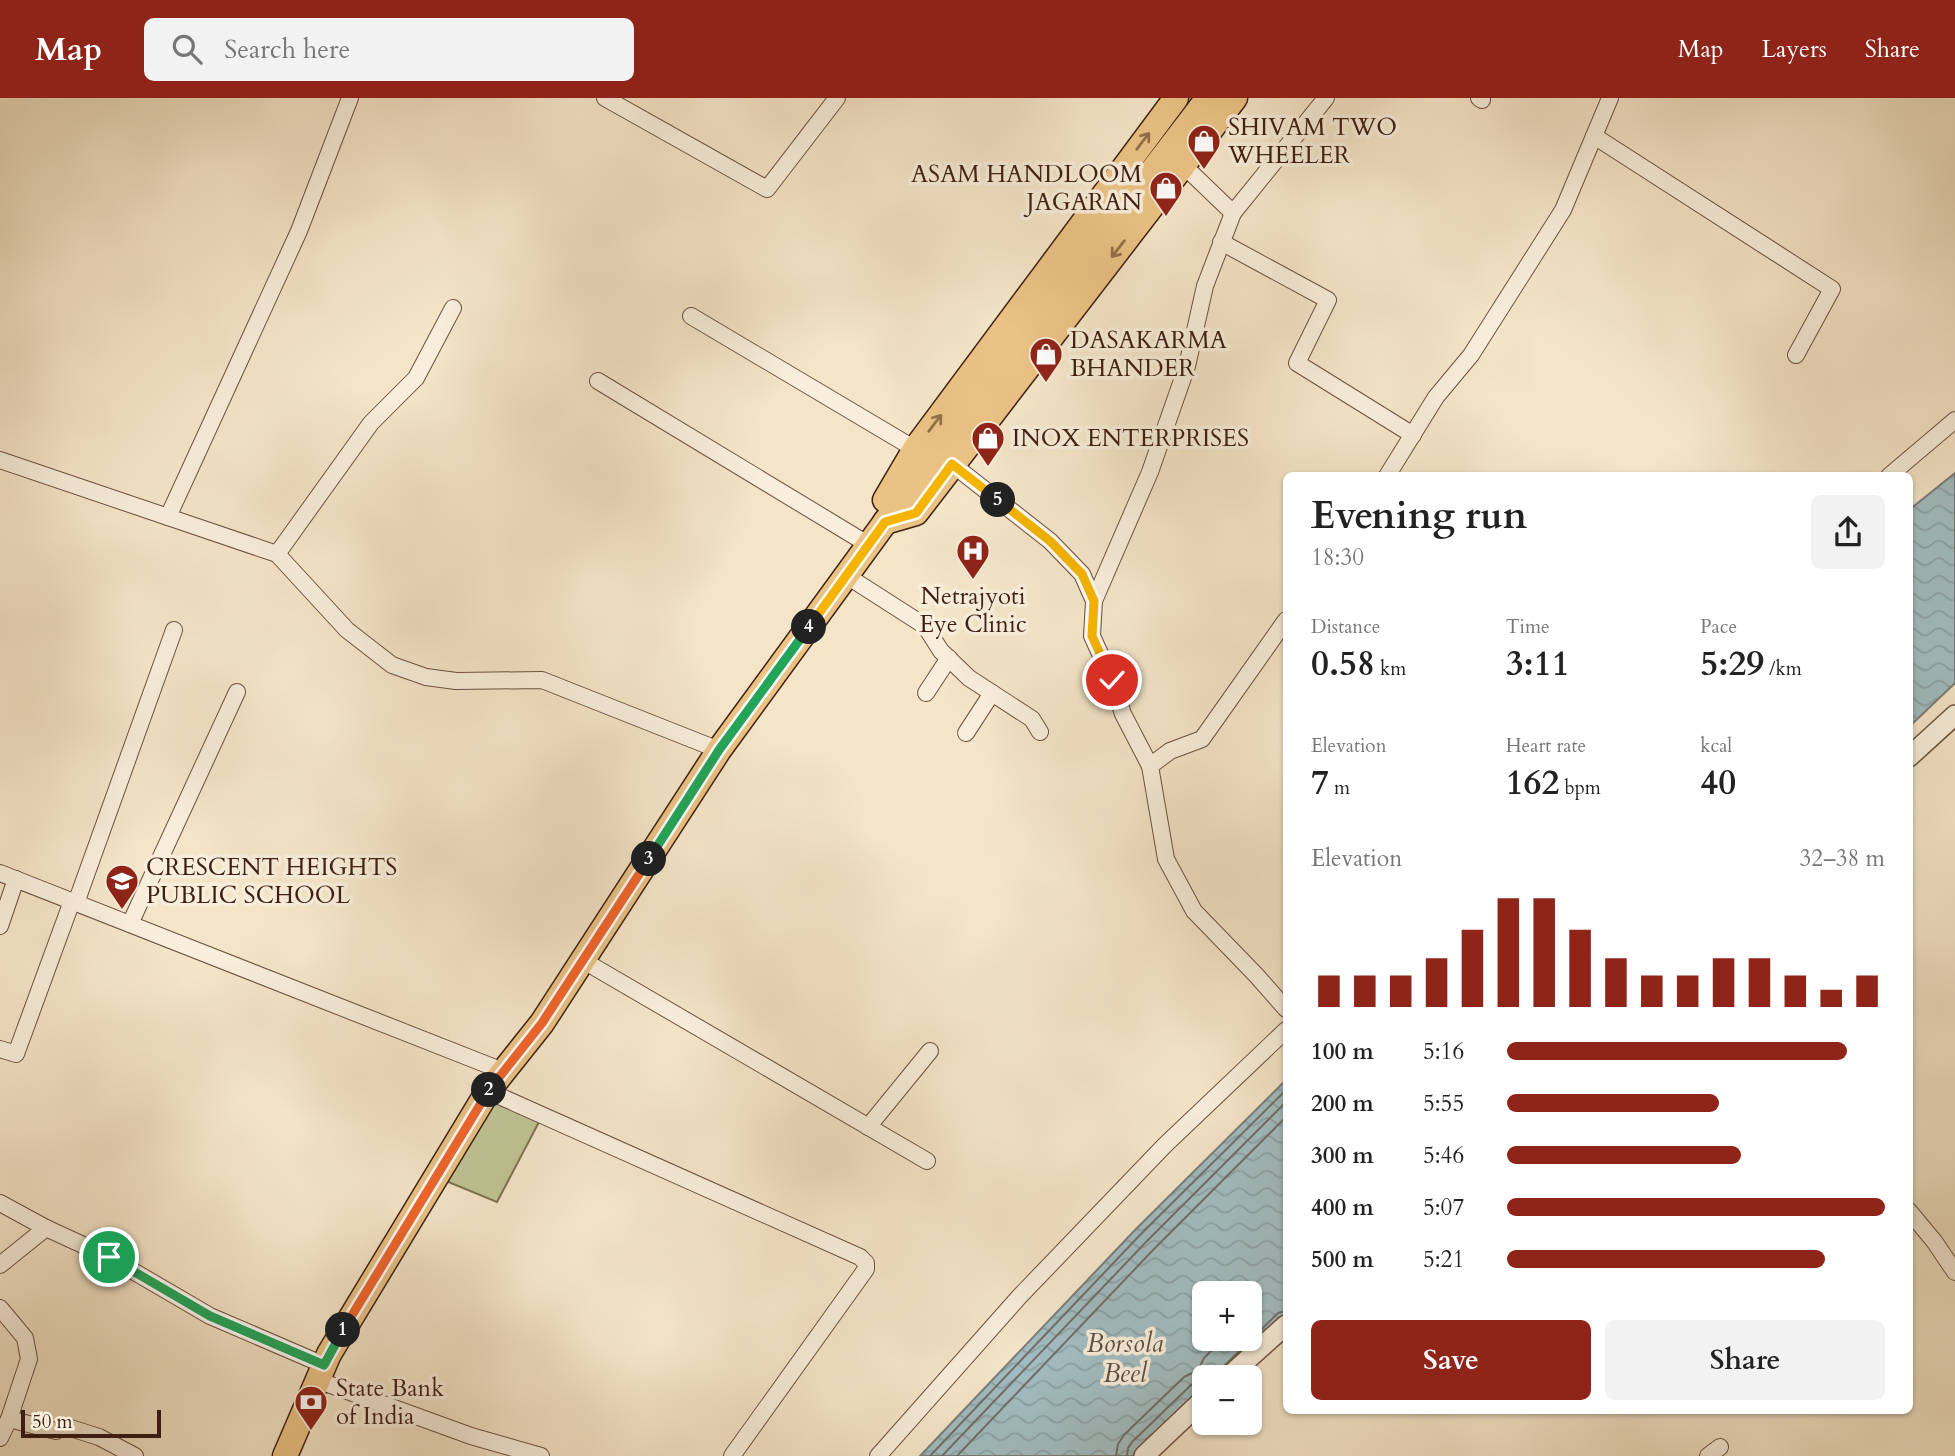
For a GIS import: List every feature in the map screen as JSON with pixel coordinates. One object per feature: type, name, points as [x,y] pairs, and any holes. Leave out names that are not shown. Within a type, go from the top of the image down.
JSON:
[{"type":"main road","points":[[885,522],[885,501],[915,449],[1176,98]]},
{"type":"main road","points":[[285,1456],[329,1354],[488,1091],[542,1023],[584,961],[719,750],[885,522],[1208,98]]},
{"type":"main road","points":[[885,522],[916,513],[1235,98]]},
{"type":"street","points":[[168,517],[299,231],[350,98]]},
{"type":"street","points":[[606,98],[767,189],[837,98]]},
{"type":"street","points":[[1283,1006],[1194,911],[1166,859],[1150,766],[1122,714],[1112,680],[1092,636],[1094,601],[1150,472],[1187,366],[1205,286],[1233,213],[1326,98]]},
{"type":"street","points":[[1390,472],[1437,397],[1471,355],[1563,209],[1610,98]]},
{"type":"street","points":[[1594,136],[1832,289],[1796,355]]},
{"type":"street","points":[[1183,165],[1233,213]]},
{"type":"street","points":[[1222,242],[1328,300],[1297,363],[1413,435]]},
{"type":"street","points":[[277,554],[371,423],[416,378],[453,309]]},
{"type":"street","points":[[691,316],[915,449]]},
{"type":"street","points":[[598,381],[869,545]]},
{"type":"street","points":[[1894,472],[1955,420]]},
{"type":"street","points":[[0,460],[277,554],[347,630],[392,665],[426,677],[456,681],[541,681],[719,750]]},
{"type":"street","points":[[952,464],[1050,541],[1082,574],[1094,601]]},
{"type":"street","points":[[847,576],[925,626],[941,651],[969,678],[1032,719],[1040,732]]},
{"type":"street","points":[[1150,766],[1170,751],[1202,738],[1283,625]]},
{"type":"street","points":[[0,1049],[16,1054],[174,630]]},
{"type":"street","points":[[926,693],[949,658]]},
{"type":"street","points":[[130,924],[237,692]]},
{"type":"street","points":[[966,733],[992,693]]},
{"type":"street","points":[[1913,753],[1955,715]]},
{"type":"street","points":[[0,873],[503,1071]]},
{"type":"street","points":[[0,926],[16,879]]},
{"type":"street","points":[[584,961],[927,1161]]},
{"type":"street","points":[[878,1456],[1019,1297],[1165,1145],[1283,1033]]},
{"type":"street","points":[[868,1126],[930,1051]]},
{"type":"street","points":[[488,1091],[860,1257],[866,1263],[866,1269],[732,1456]]},
{"type":"street","points":[[0,1203],[109,1257],[210,1316],[321,1372],[471,1436],[541,1456]]},
{"type":"street","points":[[1913,1215],[1955,1272]]},
{"type":"street","points":[[0,1265],[46,1228]]},
{"type":"street","points":[[0,1308],[25,1338],[29,1359],[0,1438]]},
{"type":"street","points":[[1241,1365],[1283,1328]]},
{"type":"street","points":[[1144,1456],[1192,1410]]},
{"type":"street","points":[[9,1419],[56,1431],[64,1426],[99,1437],[135,1456]]},
{"type":"green space","points":[[488,1099],[539,1122],[497,1202],[441,1179]]},
{"type":"water","points":[[1955,473],[1955,683],[1913,723],[1913,507]]},
{"type":"water","name":"Borsola Beel","points":[[1283,1083],[1283,1318],[1262,1338],[1262,1281],[1192,1281],[1192,1351],[1248,1351],[1234,1365],[1192,1365],[1192,1406],[1140,1456],[920,1456],[1135,1230]]},
{"type":"place","name":"SHIVAM TWO WHEELER","points":[[1204,171]]},
{"type":"place","name":"ASAM HANDLOOM JAGARAN","points":[[1166,218]]},
{"type":"place","name":"DASAKARMA BHANDER","points":[[1046,384]]},
{"type":"place","name":"INOX ENTERPRISES","points":[[988,468]]},
{"type":"place","name":"Netrajyoti Eye Clinic","points":[[973,581]]},
{"type":"place","name":"CRESCENT HEIGHTS PUBLIC SCHOOL","points":[[122,911]]},
{"type":"place","name":"State Bank of India","points":[[311,1432]]},
{"type":"route","points":[[109,1257],[210,1316],[324,1365],[488,1091],[542,1023],[719,750],[885,522],[916,513],[952,464],[1050,541],[1082,574],[1094,601],[1092,636],[1112,680]]}]
